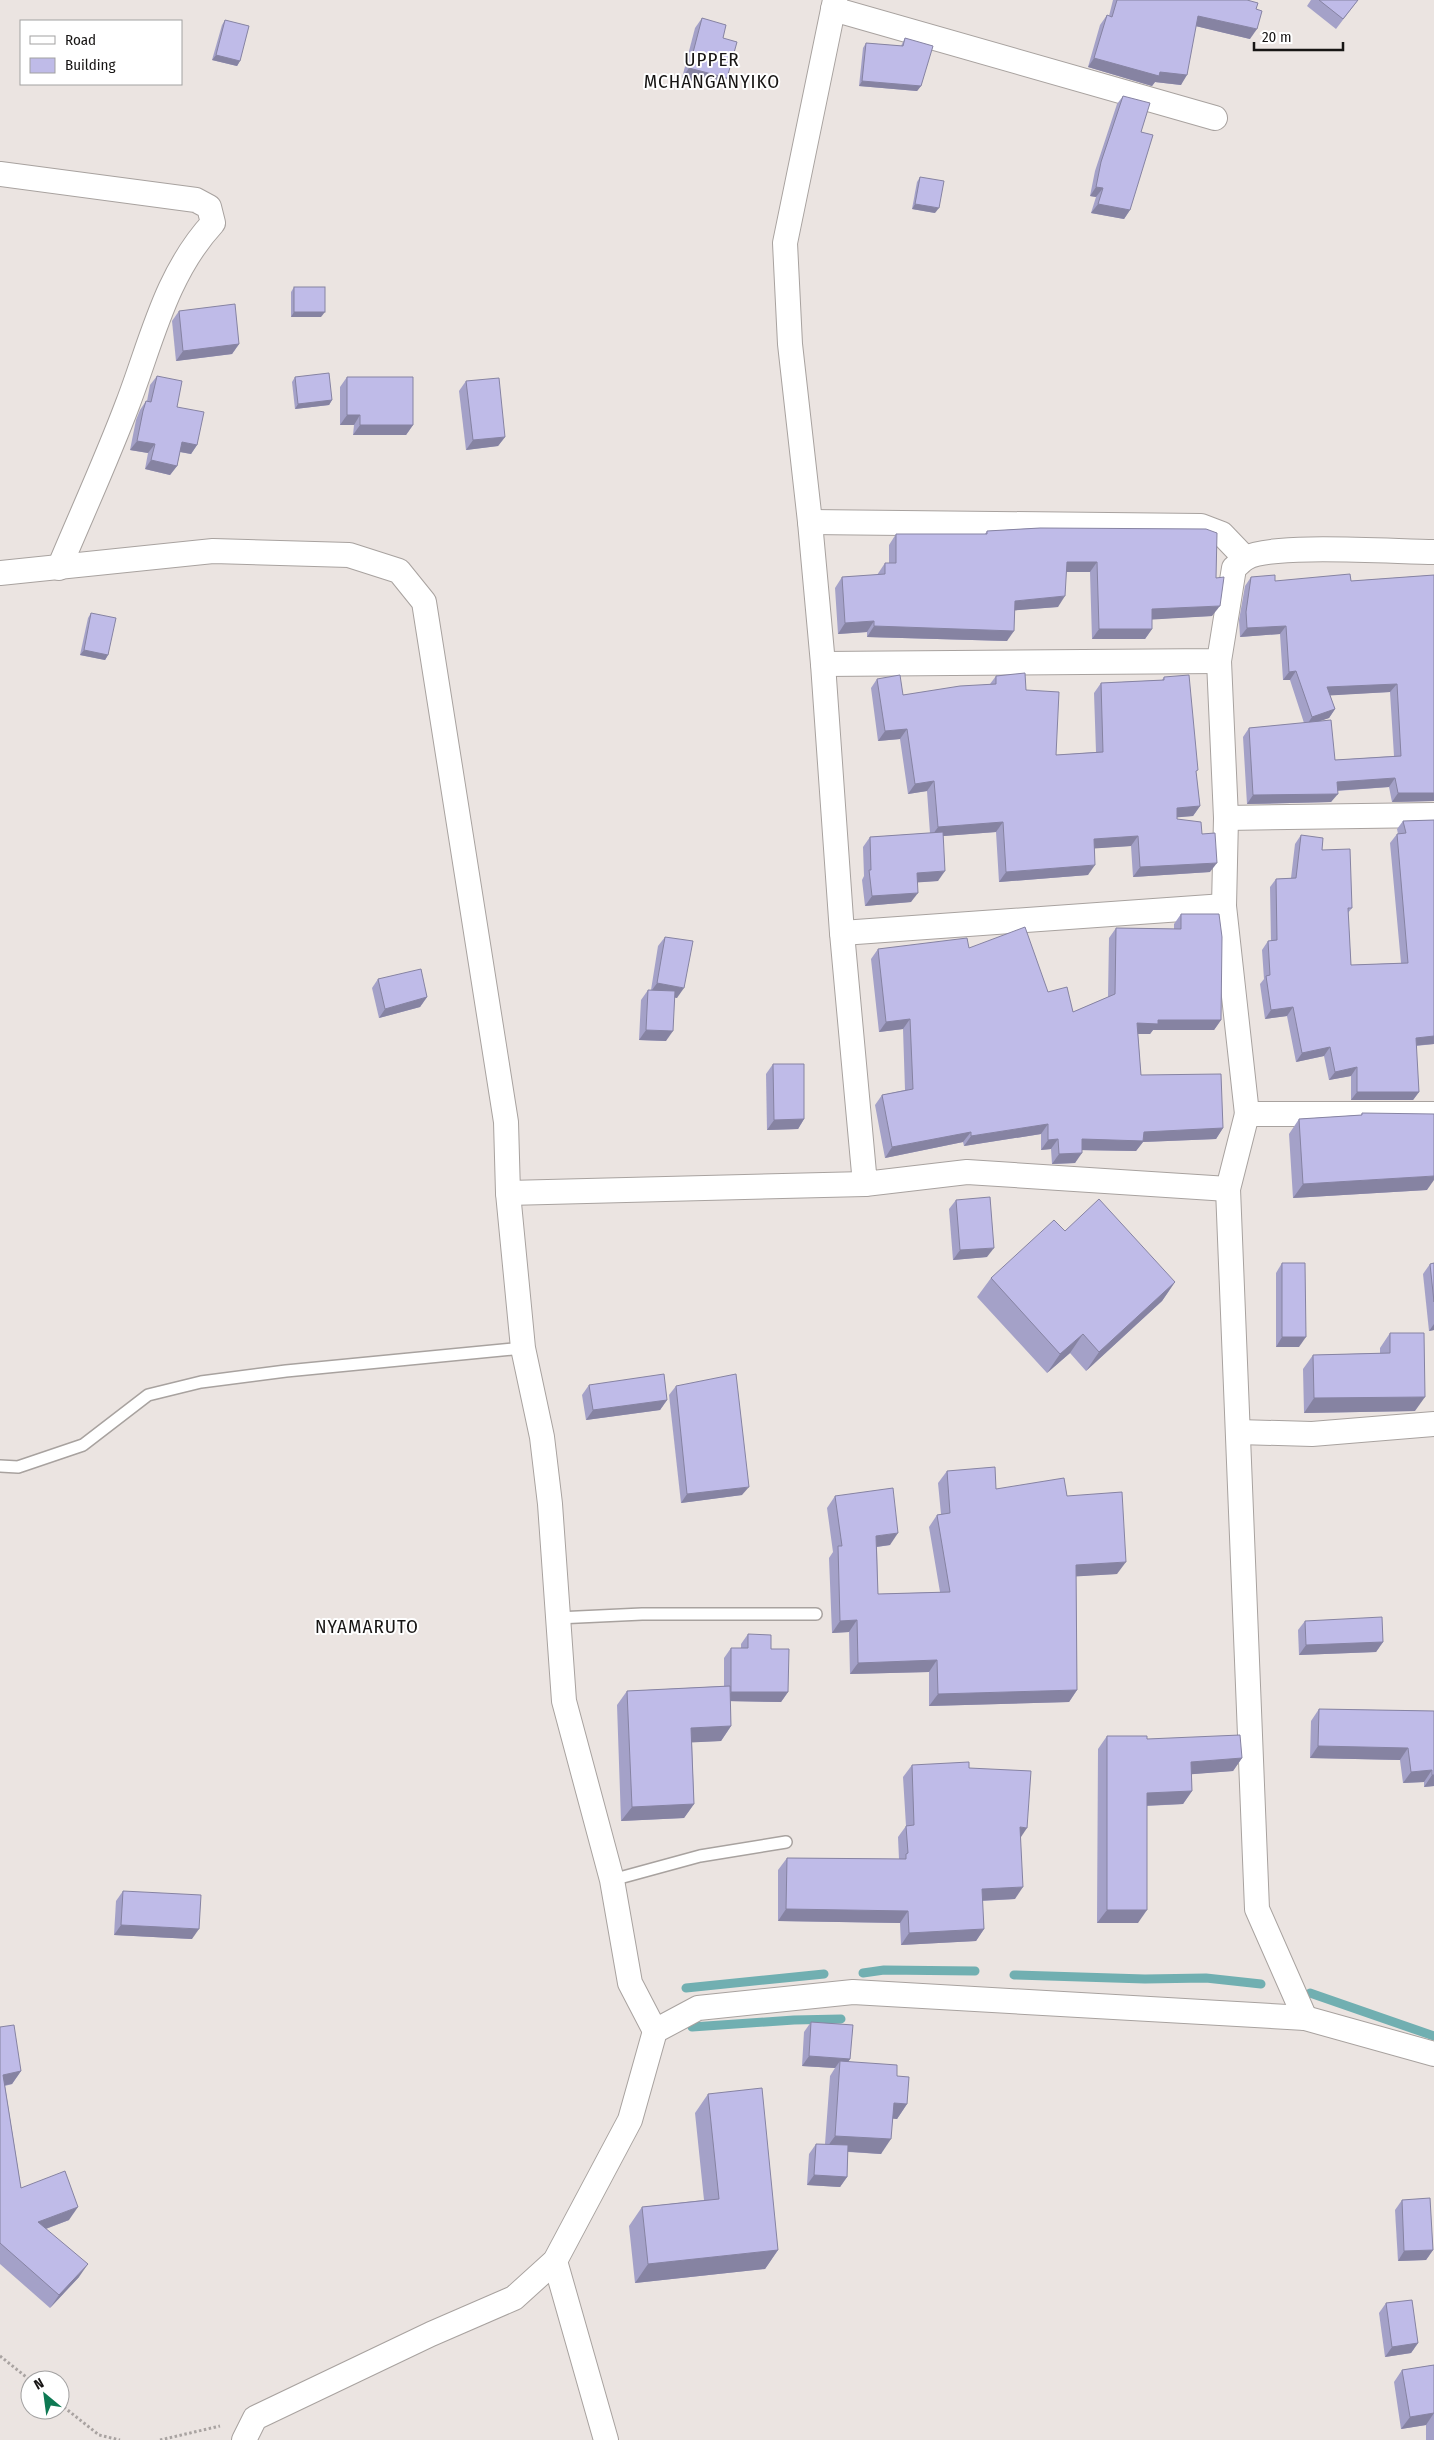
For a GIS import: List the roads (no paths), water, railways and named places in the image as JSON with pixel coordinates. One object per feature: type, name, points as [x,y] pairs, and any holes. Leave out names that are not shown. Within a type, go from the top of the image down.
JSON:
[{"type":"street","points":[[865,1184],[842,933],[823,664],[810,522],[790,344],[785,243],[834,5],[1215,118]]},
{"type":"street","points":[[0,174],[196,200],[209,207],[213,222],[194,244],[158,315],[128,403],[59,568]]},
{"type":"street","points":[[810,522],[1202,526],[1222,534],[1245,558]]},
{"type":"street","points":[[1305,2018],[1257,1909],[1228,1189],[1247,1114],[1224,906],[1226,818],[1219,661],[1234,568],[1245,558],[1260,553],[1299,550],[1434,552]]},
{"type":"street","points":[[0,573],[213,551],[349,555],[399,571],[424,602],[506,1122],[508,1193],[523,1348],[542,1437],[550,1504],[564,1701],[612,1880],[630,1983],[655,2031],[630,2120],[555,2261],[514,2298],[431,2334],[255,2418],[244,2440]]},
{"type":"street","points":[[823,664],[1219,661]]},
{"type":"street","points":[[1226,818],[1434,815]]},
{"type":"street","points":[[842,933],[1224,906]]},
{"type":"street","points":[[1247,1114],[1434,1114]]},
{"type":"street","points":[[508,1193],[865,1184],[968,1172],[1228,1189]]},
{"type":"street","points":[[1238,1432],[1312,1434],[1434,1424]]},
{"type":"street","points":[[655,2031],[698,2008],[853,1992],[1305,2018],[1434,2054]]},
{"type":"street","points":[[555,2261],[606,2440]]},
{"type":"lane","points":[[0,1466],[18,1467],[82,1445],[148,1395],[201,1382],[286,1371],[523,1348]]},
{"type":"lane","points":[[557,1618],[642,1614],[816,1614]]},
{"type":"lane","points":[[612,1880],[700,1856],[786,1842]]},
{"type":"waterway","points":[[863,1973],[884,1970],[975,1971]]},
{"type":"waterway","points":[[686,1988],[824,1974]]},
{"type":"waterway","points":[[1014,1975],[1145,1979],[1206,1978],[1261,1984]]},
{"type":"waterway","points":[[1310,1993],[1434,2036]]},
{"type":"waterway","points":[[692,2027],[794,2020],[841,2019]]},
{"type":"district","name":"UPPER MCHANGANYIKO","points":[[712,70]]},
{"type":"district","name":"NYAMARUTO","points":[[367,1626]]}]
